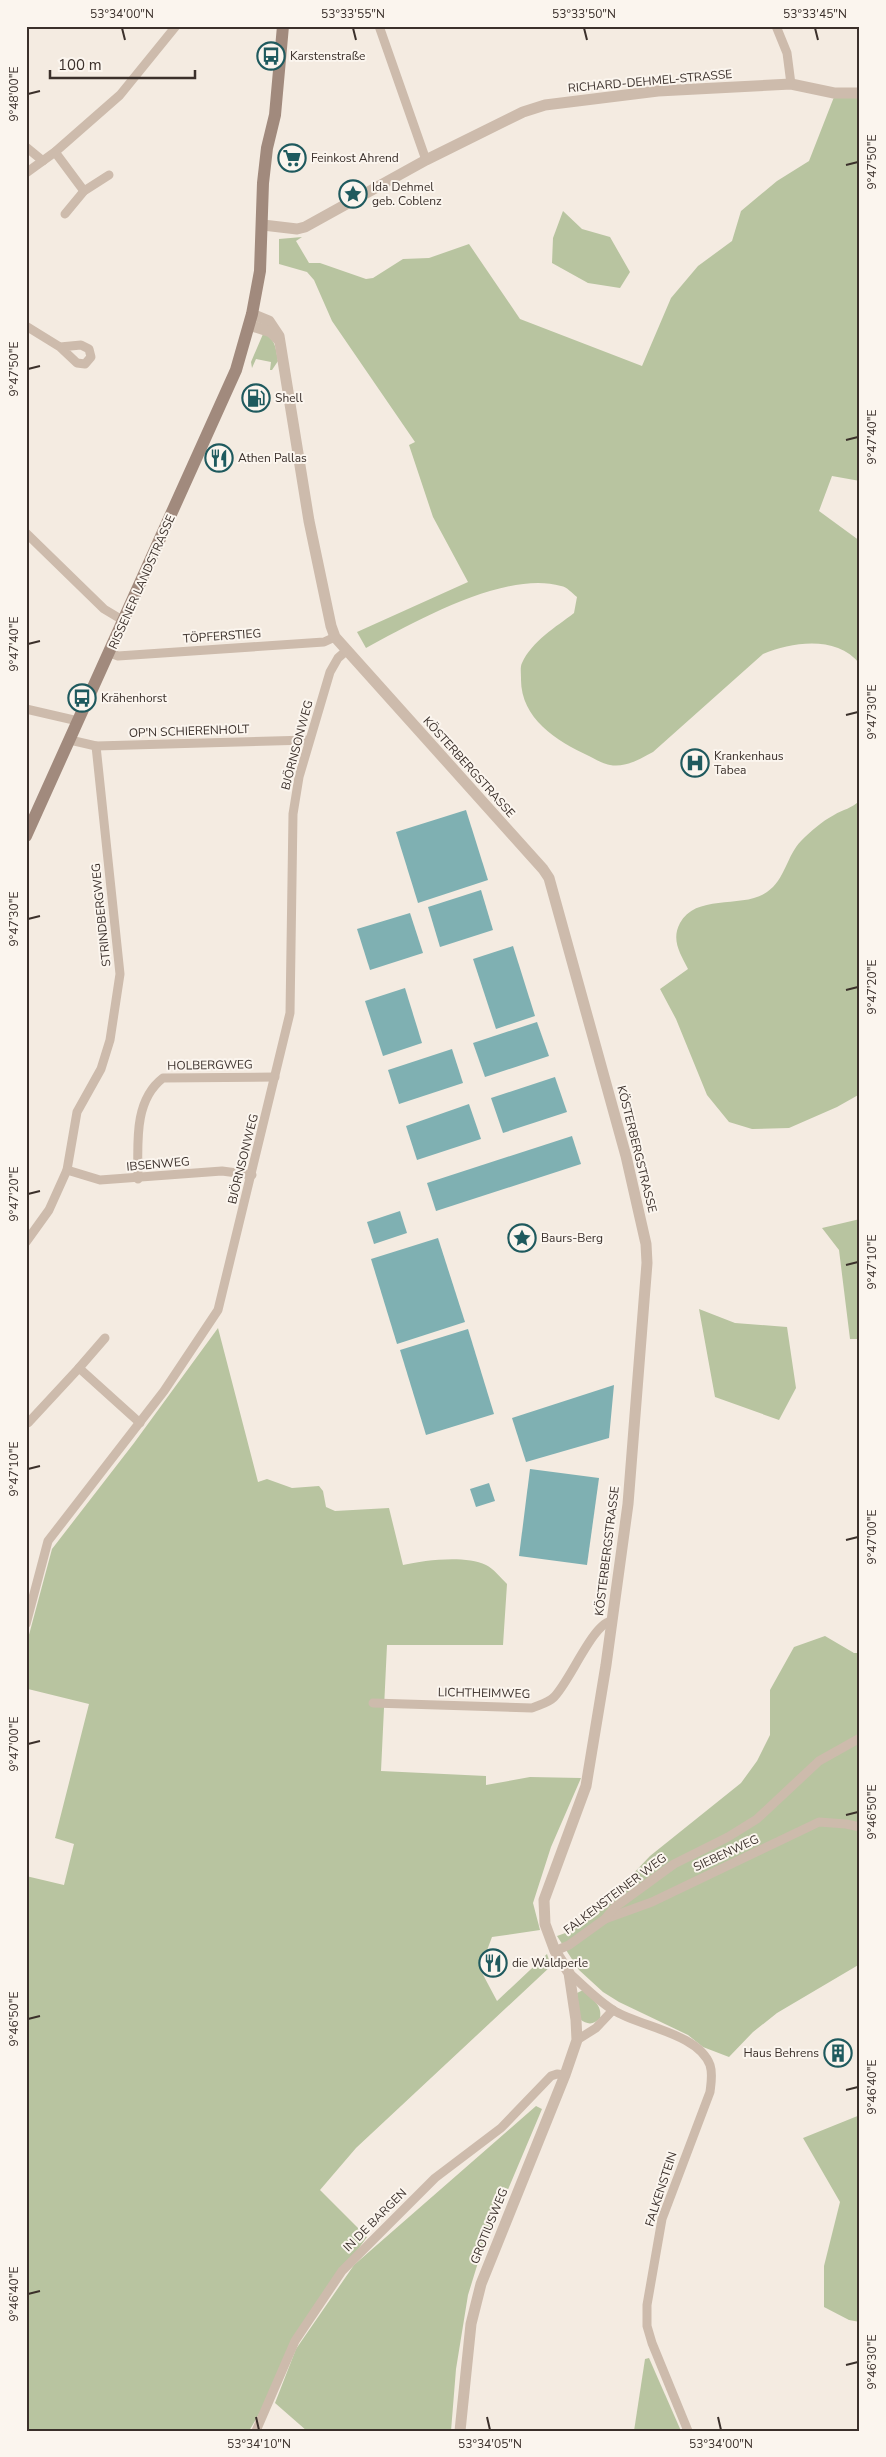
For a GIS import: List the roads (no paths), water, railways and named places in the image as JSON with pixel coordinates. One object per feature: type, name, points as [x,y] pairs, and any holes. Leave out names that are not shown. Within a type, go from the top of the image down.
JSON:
[{"type":"main road","name":"RISSENER LANDSTRASSE","points":[[26,836],[236,370],[251,320],[260,271],[263,183],[267,148],[275,115],[282,26]]},
{"type":"street","points":[[26,173],[55,152],[120,95],[176,26]]},
{"type":"street","points":[[379,26],[426,160]]},
{"type":"street","points":[[776,26],[787,52],[791,84]]},
{"type":"street","name":"RICHARD-DEHMEL-STRASSE","points":[[263,225],[297,229],[306,227],[426,160],[524,112],[545,105],[658,91],[791,84],[834,93],[860,93]]},
{"type":"street","points":[[26,147],[43,161]]},
{"type":"street","points":[[55,152],[84,191]]},
{"type":"street","points":[[65,214],[84,191],[109,175]]},
{"type":"street","name":"KÖSTERBERGSTRASSE","points":[[251,320],[271,332],[280,341],[309,521],[330,626],[335,637],[346,652],[546,873],[626,1156],[646,1244],[647,1263],[628,1504],[612,1621],[586,1786],[544,1900],[545,1924],[555,1951],[569,1973],[577,2040]]},
{"type":"street","points":[[26,326],[60,347]]},
{"type":"street","points":[[26,533],[104,609],[124,621]]},
{"type":"street","name":"TÖPFERSTIEG","points":[[110,653],[118,656],[324,642],[335,637]]},
{"type":"street","name":"BJÖRNSONWEG","points":[[26,1624],[48,1541],[140,1423],[218,1310],[290,1013],[293,814],[299,777],[330,672],[338,658],[346,652]]},
{"type":"street","points":[[26,709],[78,721]]},
{"type":"street","name":"OP'N SCHIERENHOLT","points":[[70,740],[96,746],[309,740]]},
{"type":"street","name":"STRINDBERGWEG","points":[[26,1242],[49,1210],[68,1170],[77,1112],[101,1069],[110,1040],[120,974],[96,746]]},
{"type":"street","name":"HOLBERGWEG","points":[[138,1179],[138,1126],[153,1085],[163,1078],[275,1077]]},
{"type":"street","name":"IBSENWEG","points":[[68,1170],[100,1180],[138,1179],[222,1171],[252,1174]]},
{"type":"street","points":[[28,1423],[105,1338]]},
{"type":"street","points":[[78,1368],[140,1423]]},
{"type":"street","name":"LICHTHEIMWEG","points":[[373,1703],[532,1708],[552,1699],[589,1643],[604,1624],[612,1621]]},
{"type":"street","name":"FALKENSTEINER WEG","points":[[555,1951],[569,1945],[605,1919],[615,1907],[674,1864],[728,1837],[757,1819],[819,1761],[860,1738]]},
{"type":"street","name":"SIEBENWEG","points":[[605,1919],[652,1902],[819,1822],[860,1827]]},
{"type":"street","name":"FALKENSTEIN","points":[[569,1973],[613,2010],[679,2037],[702,2052],[710,2064],[712,2075],[710,2092],[675,2179],[662,2219],[647,2305],[647,2326],[652,2343],[688,2431]]},
{"type":"street","points":[[577,2040],[596,2028],[613,2010]]},
{"type":"street","name":"GROTIUSWEG","points":[[460,2431],[471,2324],[481,2284],[565,2075],[577,2040]]},
{"type":"street","name":"IN DE BARGEN","points":[[256,2431],[295,2341],[342,2271],[435,2178],[501,2128],[552,2076],[557,2074],[565,2075]]},
{"type":"water","points":[[466,810],[488,880],[418,903],[396,832]]},
{"type":"water","points":[[481,890],[493,930],[440,947],[428,907]]},
{"type":"water","points":[[410,913],[423,953],[370,970],[357,929]]},
{"type":"water","points":[[513,946],[535,1016],[496,1029],[473,959]]},
{"type":"water","points":[[405,988],[422,1043],[383,1056],[365,1001]]},
{"type":"water","points":[[537,1022],[549,1056],[485,1077],[473,1043]]},
{"type":"water","points":[[452,1049],[463,1083],[399,1104],[388,1070]]},
{"type":"water","points":[[555,1077],[567,1112],[503,1133],[491,1098]]},
{"type":"water","points":[[469,1104],[481,1139],[417,1160],[406,1126]]},
{"type":"water","points":[[572,1136],[581,1164],[436,1211],[427,1183]]},
{"type":"water","points":[[400,1211],[407,1233],[374,1244],[367,1222]]},
{"type":"water","points":[[438,1238],[465,1322],[397,1344],[371,1259]]},
{"type":"water","points":[[468,1329],[494,1414],[426,1435],[400,1350]]},
{"type":"water","points":[[614,1385],[609,1438],[526,1462],[512,1418]]},
{"type":"water","points":[[530,1469],[599,1478],[587,1565],[519,1556]]},
{"type":"water","points":[[489,1483],[495,1501],[476,1507],[470,1489]]},
{"type":"place","name":"Karstenstraße","points":[[271,56]]},
{"type":"place","name":"Feinkost Ahrend","points":[[292,158]]},
{"type":"place","name":"Ida Dehmel geb. Coblenz","points":[[353,194]]},
{"type":"place","name":"Shell","points":[[256,398]]},
{"type":"place","name":"Athen Pallas","points":[[219,458]]},
{"type":"place","name":"Krähenhorst","points":[[82,698]]},
{"type":"place","name":"Krankenhaus Tabea","points":[[695,763]]},
{"type":"place","name":"Baurs-Berg","points":[[522,1238]]},
{"type":"place","name":"die Waldperle","points":[[493,1963]]},
{"type":"place","name":"Haus Behrens","points":[[838,2053]]}]
